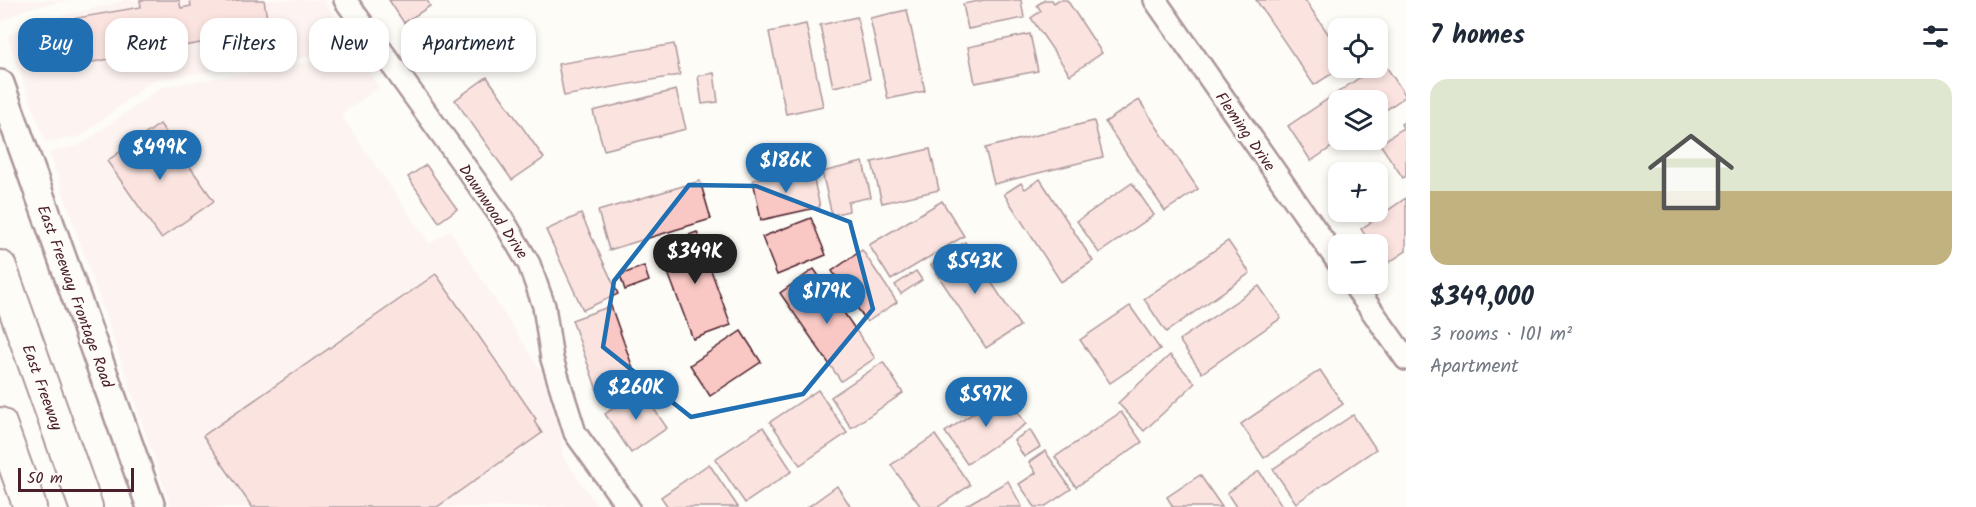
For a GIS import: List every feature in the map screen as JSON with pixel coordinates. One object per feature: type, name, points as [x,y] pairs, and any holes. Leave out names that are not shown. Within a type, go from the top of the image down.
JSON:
[{"type":"highway","name":"East Freeway","points":[[0,267],[86,507]]},
{"type":"highway","points":[[0,424],[30,507]]},
{"type":"main road","name":"East Freeway Frontage Road","points":[[0,84],[151,507]]},
{"type":"street","name":"Dawnwood Drive","points":[[345,0],[502,218],[529,264],[544,306],[552,359],[575,433],[628,507]]},
{"type":"street","name":"Fleming Drive","points":[[1155,0],[1328,248]]},
{"type":"street","points":[[1360,294],[1406,359]]},
{"type":"highlighted area","points":[[689,185],[756,186],[850,222],[873,309],[803,394],[691,417],[603,347],[614,281]]},
{"type":"shaded area","points":[[0,0],[73,0],[25,9],[0,23]]},
{"type":"shaded area","points":[[121,0],[325,0],[335,18],[309,18],[309,57],[297,59],[297,18],[200,18],[200,72],[207,72],[153,80],[80,137],[45,142],[20,72],[93,72],[93,18],[51,18],[121,2]]},
{"type":"shaded area","points":[[18,30],[18,67],[7,36]]},
{"type":"shaded area","points":[[309,62],[309,72],[369,72],[379,88],[341,115],[430,244],[450,230],[558,397],[563,457],[598,507],[171,507],[49,152],[80,145],[162,87],[251,72],[297,72],[297,64]]},
{"type":"building","points":[[140,0],[179,0],[181,8],[191,6],[190,0],[225,0],[226,2],[264,0],[267,18],[200,18],[200,43],[188,45],[188,18],[105,18],[105,60],[93,62],[93,18],[77,18],[141,7]]},
{"type":"building","points":[[389,0],[427,0],[430,6],[412,18],[401,18]]},
{"type":"building","points":[[984,0],[1021,0],[1024,18],[968,29],[963,4]]},
{"type":"building","points":[[1045,0],[1052,0],[1054,3],[1058,0],[1067,0],[1102,53],[1070,75],[1031,18],[1041,11],[1037,5]]},
{"type":"building","points":[[1256,0],[1305,0],[1328,33],[1328,76],[1314,85]]},
{"type":"building","points":[[907,10],[925,91],[888,99],[870,18]]},
{"type":"building","points":[[857,17],[870,79],[833,87],[820,25]]},
{"type":"building","points":[[806,24],[823,106],[786,114],[769,32]]},
{"type":"building","points":[[1030,34],[1038,71],[975,83],[968,47]]},
{"type":"building","points":[[674,44],[680,75],[564,96],[558,64]]},
{"type":"building","points":[[1388,69],[1406,96],[1388,108],[1388,90],[1341,90],[1359,78],[1388,78]]},
{"type":"building","points":[[714,73],[718,102],[702,104],[698,76]]},
{"type":"building","points":[[487,77],[544,158],[512,180],[455,100]]},
{"type":"building","points":[[676,90],[686,129],[604,150],[593,111]]},
{"type":"building","points":[[1328,99],[1328,149],[1311,161],[1288,126]]},
{"type":"building","points":[[1139,100],[1198,189],[1165,211],[1105,122]]},
{"type":"building","points":[[1094,121],[1103,157],[994,184],[985,148]]},
{"type":"building","points":[[1406,121],[1406,176],[1403,178],[1384,150],[1388,150],[1388,138],[1403,128],[1401,124]]},
{"type":"building","points":[[160,124],[214,201],[161,238],[107,161]]},
{"type":"building","points":[[930,149],[939,190],[882,203],[872,162]]},
{"type":"building","points":[[863,162],[871,197],[848,202],[849,211],[832,215],[822,172]]},
{"type":"building","points":[[426,165],[457,209],[439,222],[408,177]]},
{"type":"building","points":[[811,167],[820,207],[761,220],[753,180]]},
{"type":"building","points":[[1040,179],[1093,261],[1061,282],[1004,194],[1021,183],[1025,189]]},
{"type":"building","points":[[700,181],[711,219],[609,250],[598,211]]},
{"type":"building","points":[[1132,183],[1154,215],[1099,253],[1077,221]]},
{"type":"building","points":[[1406,198],[1406,251],[1388,263],[1388,234],[1364,234],[1361,229],[1371,222],[1388,222],[1388,210]]},
{"type":"building","points":[[942,201],[964,236],[891,280],[869,245]]},
{"type":"building","points":[[581,214],[618,294],[583,310],[546,230]]},
{"type":"building","points":[[811,218],[826,255],[777,275],[762,237]]},
{"type":"building","points":[[697,232],[731,325],[693,339],[658,246]]},
{"type":"building","points":[[1228,241],[1250,273],[1166,332],[1144,299]]},
{"type":"building","points":[[965,242],[1020,326],[986,348],[931,265]]},
{"type":"building","points":[[862,250],[897,302],[867,322],[832,271]]},
{"type":"building","points":[[644,266],[649,281],[625,290],[620,275]]},
{"type":"building","points":[[814,269],[875,358],[841,381],[780,293]]},
{"type":"building","points":[[916,271],[922,280],[901,294],[895,285]]},
{"type":"building","points":[[436,274],[536,419],[534,421],[542,433],[437,507],[252,507],[203,436]]},
{"type":"building","points":[[1259,286],[1281,318],[1202,373],[1179,340]]},
{"type":"building","points":[[611,306],[640,388],[601,401],[572,320]]},
{"type":"building","points":[[1130,306],[1160,349],[1110,383],[1080,340]]},
{"type":"building","points":[[741,331],[761,362],[710,396],[690,365]]},
{"type":"building","points":[[1170,355],[1195,383],[1144,431],[1118,403]]},
{"type":"building","points":[[883,362],[903,393],[851,428],[831,397]]},
{"type":"building","points":[[1320,370],[1343,404],[1264,458],[1241,424]]},
{"type":"building","points":[[641,390],[667,428],[631,453],[605,414]]},
{"type":"building","points":[[818,390],[847,433],[800,465],[770,422]]},
{"type":"building","points":[[1005,392],[1026,424],[967,464],[945,432]]},
{"type":"building","points":[[1121,412],[1142,442],[1076,487],[1055,457]]},
{"type":"building","points":[[1353,415],[1376,449],[1296,503],[1273,469]]},
{"type":"building","points":[[763,427],[792,471],[745,503],[715,459]]},
{"type":"building","points":[[1030,430],[1040,447],[1024,457],[1014,440]]},
{"type":"building","points":[[935,435],[970,485],[938,507],[921,507],[891,465]]},
{"type":"building","points":[[1045,451],[1071,489],[1044,507],[1035,507],[1019,484],[1036,473],[1029,462]]},
{"type":"building","points":[[709,464],[738,507],[668,507],[661,497]]},
{"type":"building","points":[[1259,471],[1283,507],[1236,507],[1227,493]]},
{"type":"building","points":[[1200,475],[1222,507],[1173,507],[1167,497]]},
{"type":"building","points":[[1008,481],[1022,507],[963,507]]},
{"type":"building","points":[[837,486],[851,507],[808,507]]}]
